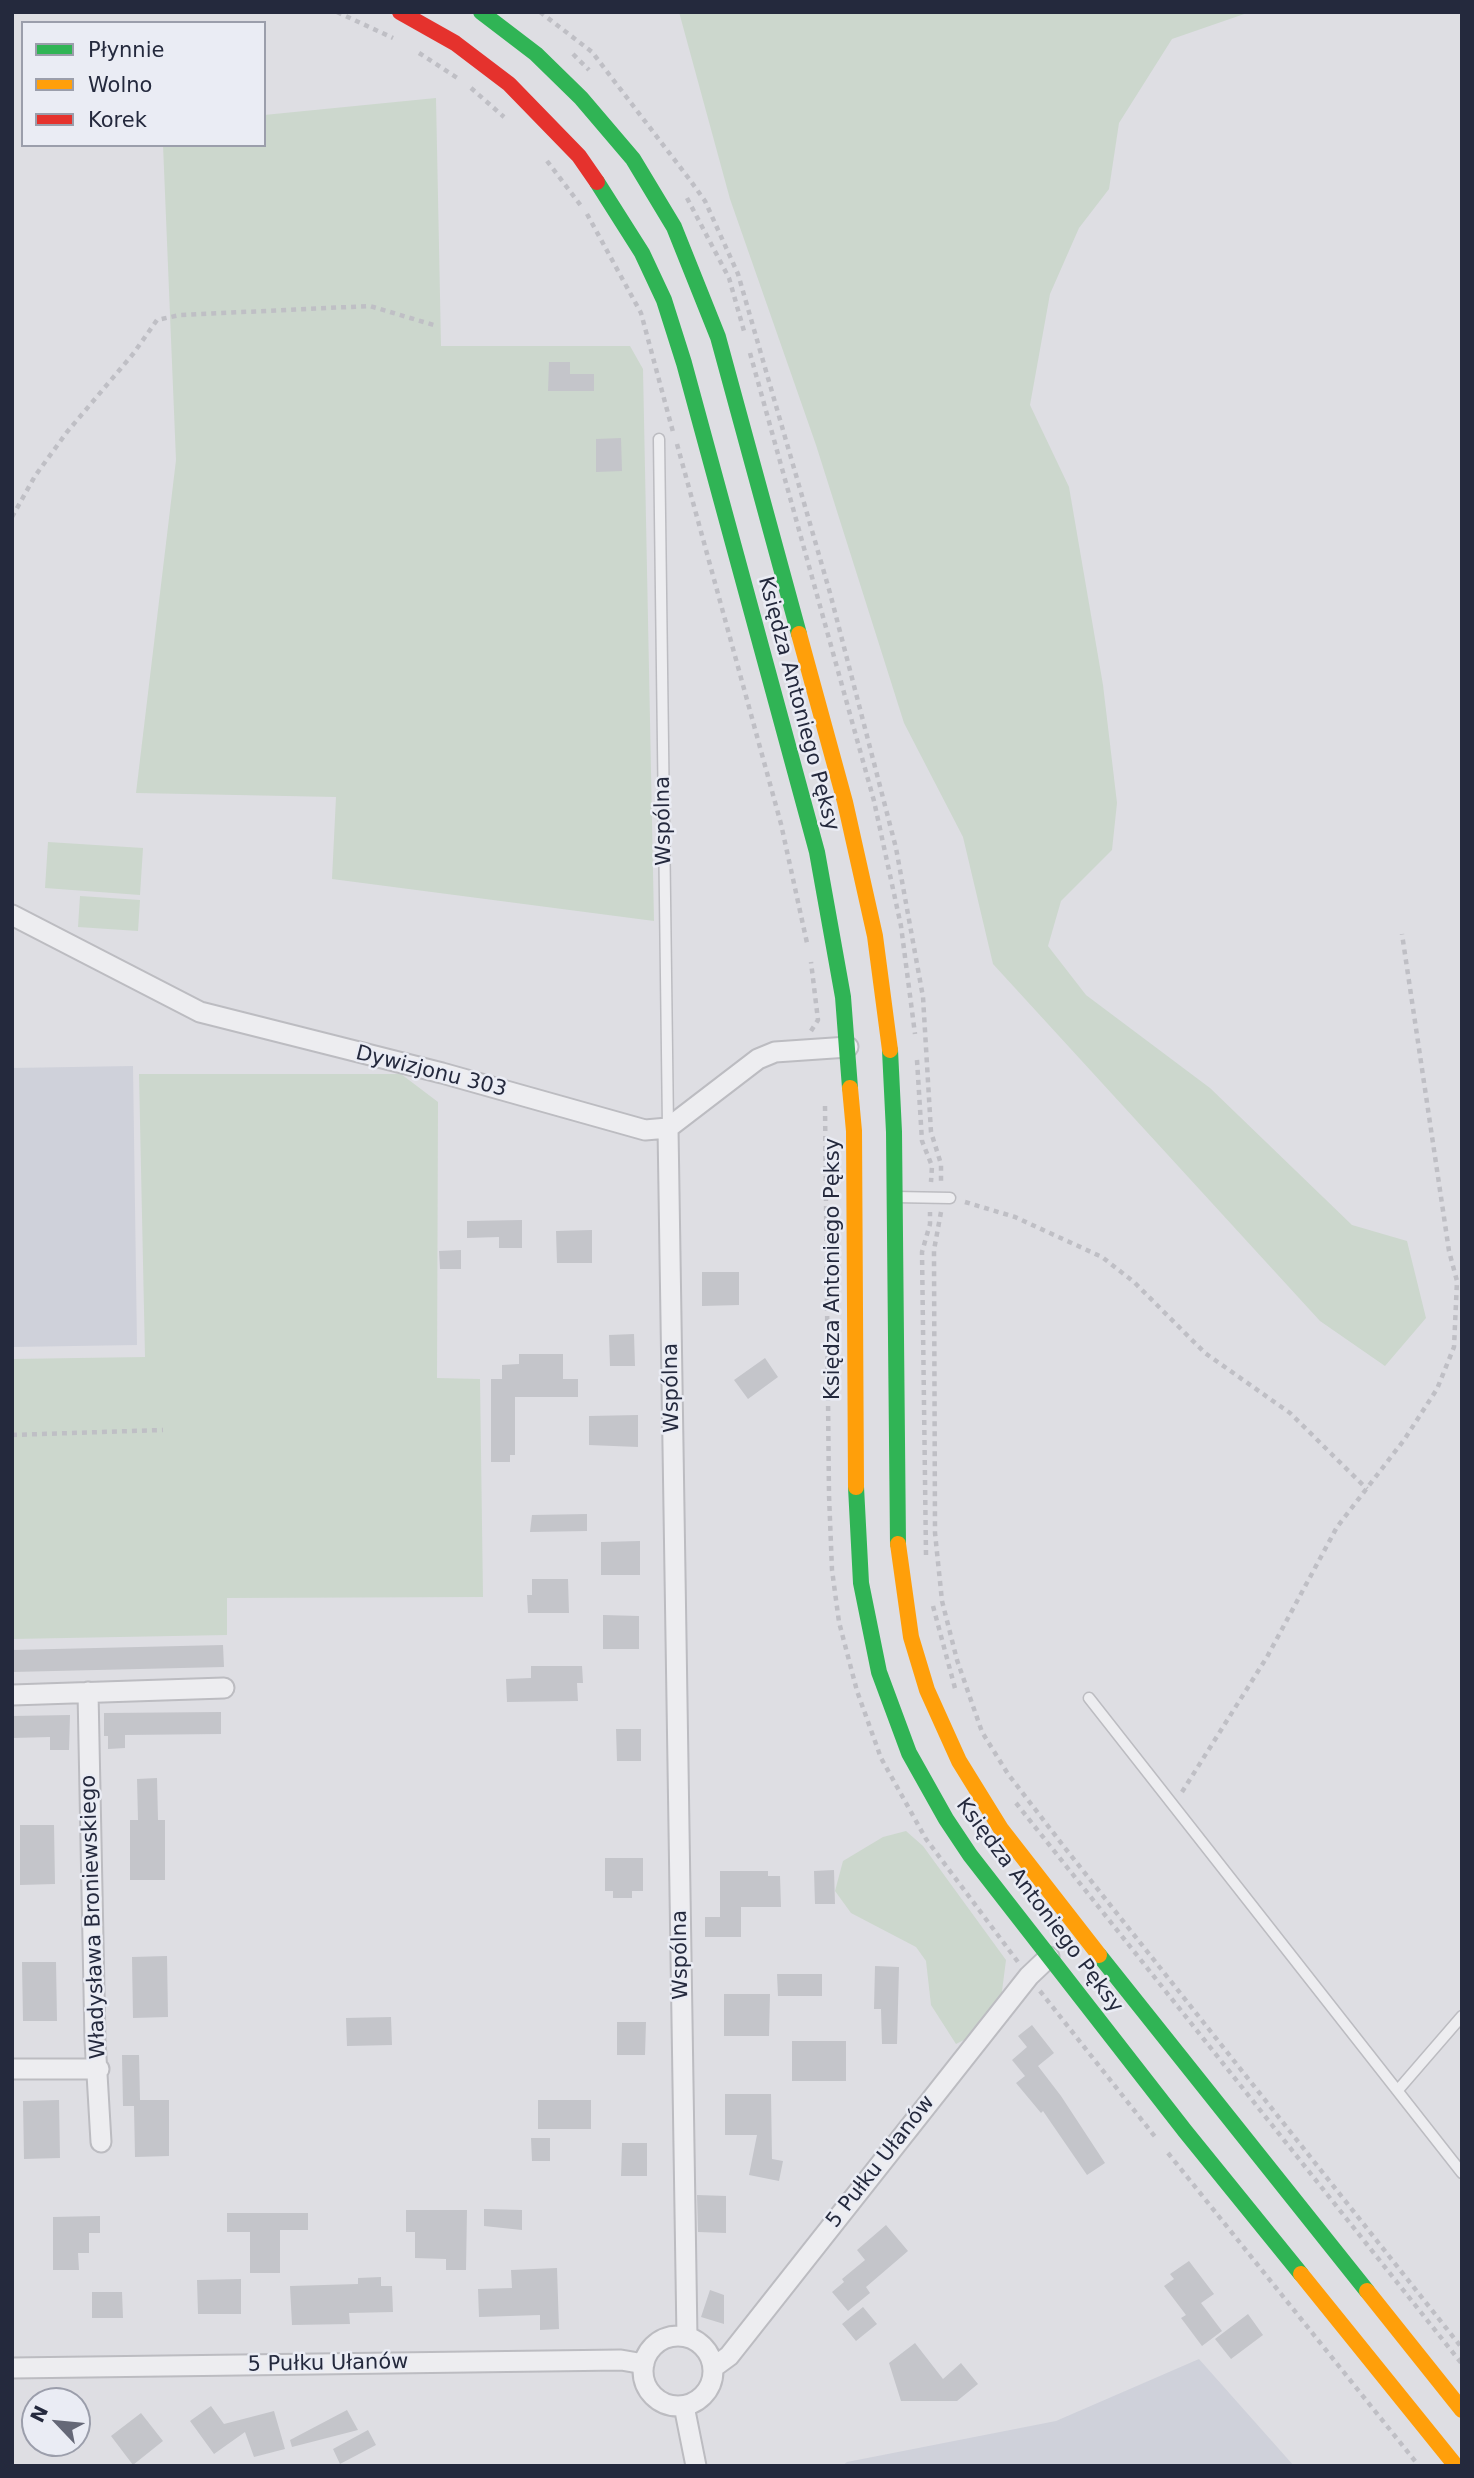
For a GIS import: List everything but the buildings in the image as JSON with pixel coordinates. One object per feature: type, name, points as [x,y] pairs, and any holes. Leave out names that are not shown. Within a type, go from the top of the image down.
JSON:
[{"type":"main road","name":"Księdza Antoniego Pęksy","points":[[400,12],[471,54],[509,83],[559,133],[599,182],[623,219],[664,300],[684,363],[817,852],[837,959],[848,1047],[854,1131],[857,1541],[866,1615],[889,1702],[924,1782],[970,1855],[1185,2131],[1456,2466]]},
{"type":"main road","name":"Księdza Antoniego Pęksy","points":[[481,12],[560,76],[633,159],[674,227],[719,337],[861,863],[875,936],[890,1049],[897,1540],[901,1581],[919,1662],[950,1743],[974,1790],[1001,1829],[1216,2104],[1462,2410]]},
{"type":"street","name":"Dywizjonu 303","points":[[12,915],[200,1013],[442,1073],[645,1130],[667,1128]]},
{"type":"street","points":[[667,1128],[758,1059],[775,1052],[848,1047]]},
{"type":"street","name":"Wspólna","points":[[667,1128],[687,2337]]},
{"type":"street","points":[[12,1695],[224,1688]]},
{"type":"street","name":"Władysława Broniewskiego","points":[[88,1692],[95,2040],[99,2069],[101,2142]]},
{"type":"street","name":"5 Pułku Ułanów","points":[[714,2367],[729,2356],[1020,1987],[1049,1957]]},
{"type":"street","points":[[12,2069],[99,2069]]},
{"type":"street","points":[[687,2337],[705,2348],[714,2367],[713,2378],[703,2397],[684,2406],[663,2403],[653,2396],[643,2376],[643,2364],[648,2353],[664,2338],[687,2337]]},
{"type":"street","name":"5 Pułku Ułanów","points":[[12,2368],[621,2360],[643,2364]]},
{"type":"street","points":[[684,2406],[696,2466]]},
{"type":"lane","name":"Wspólna","points":[[659,439],[667,1128]]},
{"type":"lane","points":[[894,1197],[950,1198]]},
{"type":"lane","points":[[1089,1698],[1462,2174]]},
{"type":"lane","points":[[1398,2090],[1462,2017]]},
{"type":"path","points":[[12,517],[35,476],[67,432],[134,354],[157,320],[180,314],[370,306],[436,326]]},
{"type":"path","points":[[1174,1805],[1267,1657],[1337,1527],[1437,1389],[1454,1347],[1457,1281],[1450,1251],[1402,934]]},
{"type":"path","points":[[950,1198],[1015,1217],[1101,1257],[1134,1282],[1205,1353],[1290,1413],[1367,1489]]},
{"type":"path","points":[[12,1435],[163,1430]]},
{"type":"shaded area","points":[[679,12],[1250,12],[1172,39],[1119,123],[1109,189],[1079,228],[1050,294],[1030,405],[1069,487],[1103,685],[1117,803],[1112,850],[1061,901],[1048,946],[1086,995],[1210,1088],[1352,1225],[1407,1241],[1426,1318],[1385,1366],[1320,1321],[993,964],[963,837],[904,723],[816,445],[730,199]]},
{"type":"shaded area","points":[[436,98],[441,346],[630,346],[643,369],[654,921],[332,879],[336,797],[136,793],[176,460],[163,147],[266,147],[266,115]]},
{"type":"shaded area","points":[[48,842],[143,848],[140,895],[45,888]]},
{"type":"shaded area","points":[[80,896],[140,900],[138,931],[78,927]]},
{"type":"shaded area","points":[[133,1066],[137,1345],[12,1347],[12,1068]]},
{"type":"shaded area","points":[[139,1074],[401,1074],[438,1102],[437,1378],[480,1379],[483,1597],[227,1598],[227,1635],[12,1639],[12,1359],[145,1357]]},
{"type":"shaded area","points":[[906,1831],[923,1846],[1006,1960],[1001,1999],[966,2039],[956,2044],[931,2005],[926,1961],[916,1947],[851,1913],[835,1891],[843,1861],[883,1837]]},
{"type":"shaded area","points":[[1199,2359],[1294,2466],[842,2466],[847,2462],[1056,2421]]},
{"type":"traffic: fast","points":[[481,12],[536,54],[581,98],[633,159],[674,227],[718,337],[799,634]]},
{"type":"traffic: fast","points":[[597,182],[642,253],[664,300],[684,363],[817,852],[843,997],[850,1088]]},
{"type":"traffic: fast","points":[[890,1050],[894,1132],[898,1544]]},
{"type":"traffic: fast","points":[[856,1487],[861,1583],[879,1672],[909,1753],[946,1819],[970,1855],[1185,2131],[1301,2274]]},
{"type":"traffic: fast","points":[[1099,1955],[1367,2291]]},
{"type":"traffic: slow","points":[[799,634],[845,802],[875,936],[890,1050]]},
{"type":"traffic: slow","points":[[850,1088],[854,1131],[856,1487]]},
{"type":"traffic: slow","points":[[898,1544],[911,1637],[927,1690],[959,1761],[1001,1829],[1099,1955]]},
{"type":"traffic: slow","points":[[1301,2274],[1456,2466]]},
{"type":"traffic: slow","points":[[1367,2291],[1462,2410]]},
{"type":"traffic: jam","points":[[400,12],[455,43],[509,84],[579,156],[597,182]]}]
